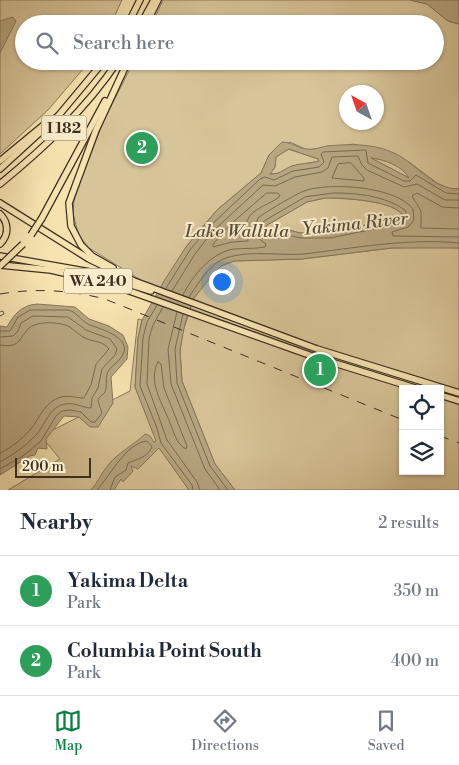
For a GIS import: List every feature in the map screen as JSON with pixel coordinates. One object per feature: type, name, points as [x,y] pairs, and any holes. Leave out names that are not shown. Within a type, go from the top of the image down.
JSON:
[{"type":"highway","points":[[132,15],[140,0]]},
{"type":"highway","points":[[146,15],[154,0]]},
{"type":"highway","points":[[150,15],[158,0]]},
{"type":"highway","name":"I 182","points":[[0,169],[48,126],[97,70]]},
{"type":"highway","name":"I 182","points":[[0,184],[62,130],[90,99],[111,70]]},
{"type":"highway","points":[[0,265],[23,244],[42,218],[123,70]]},
{"type":"highway","points":[[124,70],[96,130],[71,194],[69,212],[73,231],[85,250],[145,286]]},
{"type":"highway","points":[[0,161],[41,128],[88,81]]},
{"type":"highway","name":"WA 240","points":[[0,203],[90,260],[145,286]]},
{"type":"highway","points":[[0,214],[6,222],[7,230],[0,244]]},
{"type":"highway","points":[[0,256],[83,270],[145,286],[333,355],[459,392]]},
{"type":"highway","points":[[0,260],[51,270]]},
{"type":"highway","name":"WA 240","points":[[0,265],[51,270],[95,280],[225,326],[406,385]]},
{"type":"highway","points":[[444,396],[459,401]]},
{"type":"shaded area","points":[[0,0],[122,0],[115,15],[15,15],[15,70],[82,70],[48,110],[0,154]]},
{"type":"shaded area","points":[[163,0],[410,0],[427,4],[441,15],[156,15]]},
{"type":"shaded area","points":[[444,18],[459,24],[459,189],[449,189],[437,183],[409,162],[354,144],[307,150],[290,142],[269,155],[261,173],[217,210],[186,247],[161,288],[144,282],[89,248],[79,236],[73,214],[74,201],[80,180],[104,120],[129,70],[444,70]]},
{"type":"shaded area","points":[[288,149],[320,161],[292,166],[281,173],[270,174],[275,167],[276,157]]},
{"type":"shaded area","points":[[371,158],[393,164],[409,178]]},
{"type":"shaded area","points":[[325,198],[368,201],[391,207],[399,211],[403,217],[329,233],[300,233],[288,230],[270,232],[265,229],[267,225],[307,202]]},
{"type":"shaded area","points":[[392,248],[459,248],[459,490],[235,490],[215,464],[182,381],[180,350],[183,331],[194,298],[206,281],[221,266],[234,261],[302,259]]},
{"type":"shaded area","points":[[138,319],[142,320],[138,338],[135,387],[161,450],[189,490],[8,490],[60,459],[41,436],[130,391]]},
{"type":"water","points":[[410,0],[459,0],[459,24],[448,21],[444,18],[444,15],[441,15],[427,4]]},
{"type":"water","points":[[13,17],[15,20],[0,53],[0,21]]},
{"type":"water","name":"Lake Wallula","points":[[282,142],[310,149],[327,146],[362,145],[388,150],[404,159],[433,181],[449,188],[459,189],[459,248],[392,248],[302,259],[234,261],[221,266],[194,298],[185,323],[180,350],[182,381],[215,464],[235,490],[189,490],[159,448],[138,469],[131,466],[133,471],[123,482],[121,479],[114,490],[91,490],[113,460],[145,434],[150,436],[154,442],[156,441],[135,387],[138,338],[142,320],[186,247],[217,210],[261,173],[269,155]],"holes":[[[289,149],[318,159],[319,161],[295,165],[279,173],[270,174],[275,167],[276,157]],[[371,158],[392,164],[402,170],[409,178]],[[325,198],[368,201],[391,207],[399,211],[403,217],[329,233],[300,233],[289,230],[270,232],[265,229],[267,225],[307,202]]]},
{"type":"water","points":[[37,304],[75,307],[89,319],[109,326],[123,335],[128,347],[127,359],[111,377],[113,403],[98,427],[90,427],[79,417],[64,416],[46,439],[47,449],[38,448],[35,455],[30,456],[0,475],[0,326],[7,327],[15,315],[22,309],[26,306]]},
{"type":"railway","points":[[0,294],[52,291],[105,299],[399,418]]},
{"type":"railway","points":[[444,437],[459,443]]},
{"type":"place","name":"Columbia Point South","points":[[142,148]]},
{"type":"place","name":"Yakima Delta","points":[[320,370]]},
{"type":"water label","name":"Yakima River","points":[[355,224]]}]
